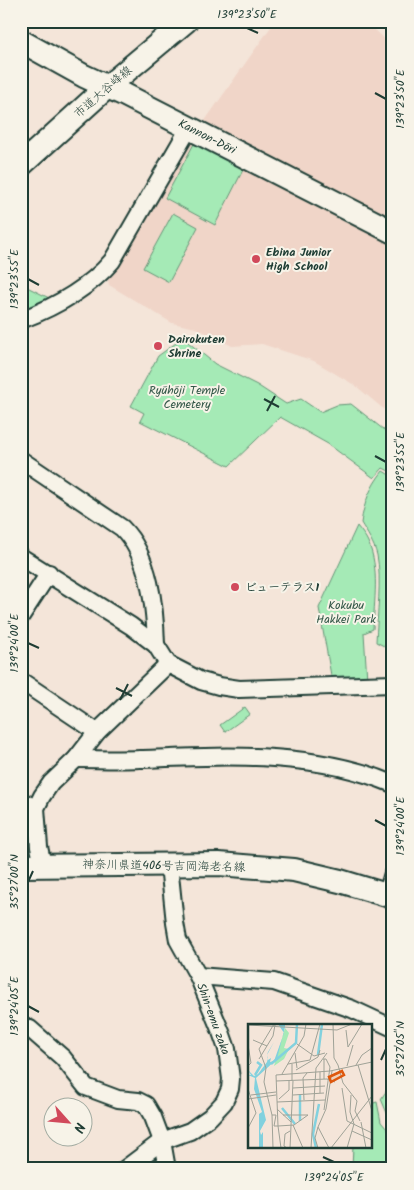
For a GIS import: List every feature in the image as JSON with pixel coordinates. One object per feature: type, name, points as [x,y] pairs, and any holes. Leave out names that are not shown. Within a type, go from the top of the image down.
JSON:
[{"type":"main road","name":"市道大谷峰線","points":[[21,165],[107,87],[186,21]]},
{"type":"main road","name":"Kannon-Dōri","points":[[21,41],[84,76],[393,232]]},
{"type":"main road","name":"神奈川県道406号吉岡海老名線","points":[[32,865],[219,864],[294,870],[340,881],[391,888]]},
{"type":"street","points":[[21,320],[58,303],[91,283],[112,261],[189,128]]},
{"type":"street","points":[[21,460],[127,533],[142,561],[152,593],[156,624],[156,645]]},
{"type":"street","points":[[21,557],[131,626],[156,645],[168,664],[201,681],[239,689],[393,684]]},
{"type":"street","points":[[21,616],[49,574]]},
{"type":"street","points":[[32,865],[39,846],[29,804],[76,759],[97,732],[168,664]]},
{"type":"street","points":[[21,681],[97,732]]},
{"type":"street","points":[[76,759],[264,756],[321,764],[374,776],[393,784]]},
{"type":"street","name":"Shin-emu zaka","points":[[125,1169],[162,1141],[190,1132],[210,1117],[224,1102],[230,1089],[231,1079],[226,1049],[198,976],[178,940],[169,865]]},
{"type":"street","points":[[198,976],[274,982],[352,1009],[393,1028]]},
{"type":"street","points":[[21,1025],[30,1029],[63,1058],[86,1087],[118,1099],[138,1101],[146,1105],[153,1117],[162,1141],[167,1169]]},
{"type":"shaded area","points":[[275,21],[366,21],[393,47],[393,224],[204,122]]},
{"type":"shaded area","name":"Ebina Junior High School","points":[[192,133],[393,238],[393,417],[356,386],[314,361],[262,344],[232,346],[196,328],[172,323],[109,285],[108,280]]},
{"type":"green space","points":[[196,140],[245,166],[215,225],[165,198]]},
{"type":"green space","points":[[173,213],[198,227],[169,282],[143,268]]},
{"type":"green space","points":[[21,284],[53,300],[24,312],[21,310]]},
{"type":"green space","name":"Ryūhōji Temple Cemetery","points":[[183,338],[215,364],[257,385],[286,404],[301,399],[320,412],[337,405],[351,404],[393,437],[393,473],[383,468],[374,478],[328,444],[280,417],[229,466],[140,421],[144,413],[131,406],[158,356]]},
{"type":"green space","points":[[383,471],[393,477],[393,494],[390,501],[393,505],[393,636],[384,646],[376,642],[379,586],[377,555],[361,523],[368,496],[374,483]]},
{"type":"green space","name":"Kokubu Hakkei Park","points":[[357,526],[365,536],[372,552],[375,574],[373,629],[364,633],[367,680],[332,681],[319,608]]},
{"type":"green space","points":[[245,707],[250,714],[225,732],[220,725]]},
{"type":"green space","points":[[387,1090],[393,1103],[393,1127],[381,1099]]},
{"type":"green space","points":[[377,1102],[381,1122],[393,1136],[393,1169],[352,1169],[353,1148],[372,1148],[372,1103]]},
{"type":"place","name":"Ebina Junior High School","points":[[256,259]]},
{"type":"place","name":"Dairokuten Shrine","points":[[158,346]]},
{"type":"place","name":"ビューテラス1","points":[[235,587]]}]
